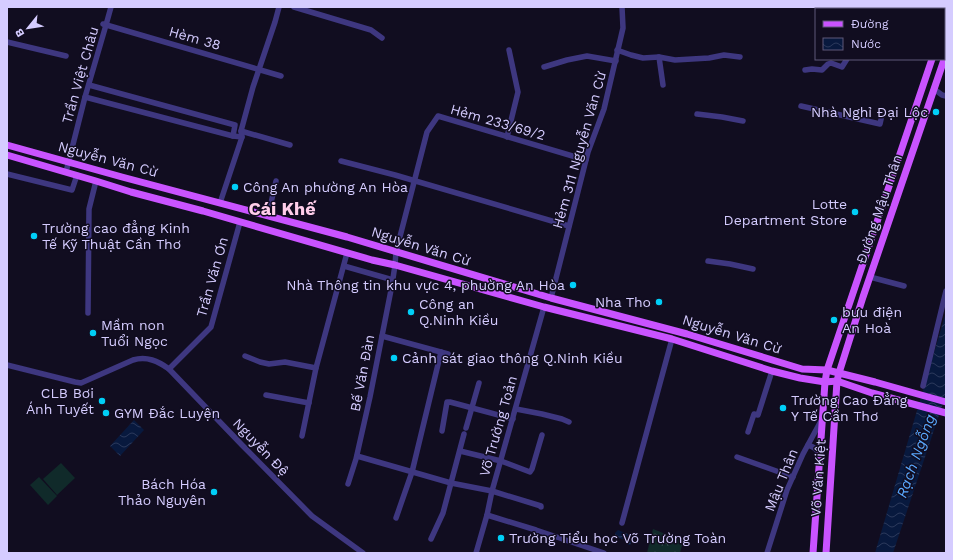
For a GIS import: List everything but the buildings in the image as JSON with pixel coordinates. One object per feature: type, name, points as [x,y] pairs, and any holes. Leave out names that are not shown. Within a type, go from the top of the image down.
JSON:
[{"type":"main road","name":"Đường Mậu Thân","points":[[825,382],[827,370],[932,60]]},
{"type":"main road","name":"Đường Mậu Thân","points":[[837,381],[870,277],[944,60]]},
{"type":"main road","name":"Nguyễn Văn Cừ","points":[[7,145],[346,237],[549,297],[687,334],[802,368],[827,370],[946,402]]},
{"type":"main road","name":"Nguyễn Văn Cừ","points":[[7,155],[131,192],[203,211],[372,260],[395,265],[544,307],[672,339],[800,378],[825,382],[837,381]]},
{"type":"main road","points":[[871,241],[881,244]]},
{"type":"main road","points":[[544,307],[549,297]]},
{"type":"main road","points":[[837,381],[872,393],[946,413]]},
{"type":"main road","name":"Võ Văn Kiệt","points":[[826,553],[837,381]]},
{"type":"main road","name":"Võ Văn Kiệt","points":[[813,553],[825,382]]},
{"type":"street","name":"Trần Việt Châu","points":[[66,172],[85,97],[111,7]]},
{"type":"street","points":[[220,203],[242,134],[253,88],[279,7]]},
{"type":"street","points":[[294,7],[371,30],[382,38]]},
{"type":"street","name":"Hẻm 311 Nguyễn Văn Cừ","points":[[549,297],[588,152],[604,109],[623,28],[622,7]]},
{"type":"street","name":"Hèm 38","points":[[105,24],[281,76]]},
{"type":"street","points":[[7,42],[66,56]]},
{"type":"street","points":[[507,137],[518,92],[510,50]]},
{"type":"street","points":[[617,50],[643,58],[659,57],[675,60],[709,58],[724,55],[740,57]]},
{"type":"street","points":[[544,67],[587,56],[616,61]]},
{"type":"street","points":[[659,57],[663,85]]},
{"type":"street","points":[[805,70],[822,70],[831,63],[842,67],[846,60]]},
{"type":"street","points":[[89,85],[235,125],[233,136]]},
{"type":"street","points":[[934,89],[946,96]]},
{"type":"street","points":[[85,97],[233,136],[242,134],[290,145]]},
{"type":"street","points":[[801,106],[880,124],[882,115]]},
{"type":"street","points":[[697,114],[743,121]]},
{"type":"street","name":"Hẻm 233/69/2","points":[[395,265],[396,252],[427,132],[438,116],[586,160]]},
{"type":"street","points":[[341,161],[395,175],[569,226]]},
{"type":"street","points":[[7,174],[72,190],[77,175]]},
{"type":"street","points":[[88,313],[89,209],[96,181]]},
{"type":"street","points":[[268,216],[276,181]]},
{"type":"street","name":"Trần Văn Ơn","points":[[169,369],[211,327],[240,222]]},
{"type":"street","points":[[302,436],[316,368],[347,253]]},
{"type":"street","points":[[708,262],[730,264],[753,269]]},
{"type":"street","name":"Bế Văn Đàn","points":[[348,484],[357,456],[370,397],[395,265]]},
{"type":"street","points":[[344,266],[393,280]]},
{"type":"street","points":[[870,277],[904,286]]},
{"type":"street","points":[[923,386],[946,291]]},
{"type":"street","name":"Võ Trường Toản","points":[[476,553],[544,307]]},
{"type":"street","points":[[382,336],[448,354]]},
{"type":"street","points":[[622,523],[672,339]]},
{"type":"street","points":[[396,518],[412,472],[441,352]]},
{"type":"street","points":[[245,356],[269,364],[285,362],[316,368]]},
{"type":"street","name":"Nguyễn Đệ","points":[[7,365],[75,382],[81,382],[139,358],[146,358],[160,363],[169,369],[312,516],[363,553]]},
{"type":"street","points":[[748,432],[754,414],[758,415],[772,370]]},
{"type":"street","points":[[466,428],[479,383]]},
{"type":"street","points":[[266,395],[309,402]]},
{"type":"street","points":[[442,431],[447,402],[513,419]]},
{"type":"street","points":[[516,409],[562,419],[569,422]]},
{"type":"street","name":"Mậu Thân","points":[[767,553],[787,490],[822,418]]},
{"type":"street","points":[[431,539],[443,513],[464,434]]},
{"type":"street","points":[[460,451],[501,461],[531,472],[542,435]]},
{"type":"street","points":[[808,445],[813,446],[820,455]]},
{"type":"street","points":[[357,456],[451,483],[492,491],[541,507]]},
{"type":"street","points":[[737,457],[793,477]]},
{"type":"street","points":[[487,515],[604,553]]},
{"type":"green space","points":[[61,463],[75,478],[57,495],[43,479]]},
{"type":"green space","points":[[39,477],[57,496],[48,505],[30,485]]},
{"type":"green space","points":[[653,529],[683,541],[680,553],[647,553]]},
{"type":"water","name":"Rạch Ngỗng","points":[[946,312],[946,394],[893,553],[875,553]]},
{"type":"water","points":[[134,420],[144,430],[120,456],[110,446]]},
{"type":"water","points":[[618,530],[630,535],[630,540],[632,541],[630,545],[627,544],[626,540],[615,536],[615,533]]},
{"type":"place","name":"Nhà Nghỉ Đại Lộc","points":[[936,112]]},
{"type":"place","name":"Công An phường An Hòa","points":[[235,187]]},
{"type":"place","name":"Lotte Department Store","points":[[855,212]]},
{"type":"place","name":"Trường cao đẳng Kinh Tế Kỹ Thuật Cần Thơ","points":[[34,236]]},
{"type":"place","name":"Nhà Thông tin khu vực 4, phuờng An Hòa","points":[[573,285]]},
{"type":"place","name":"Nha Tho","points":[[659,302]]},
{"type":"place","name":"Công an Q.Ninh Kiều","points":[[411,312]]},
{"type":"place","name":"bưu điện An Hoà","points":[[834,320]]},
{"type":"place","name":"Mầm non Tuổi Ngọc","points":[[93,333]]},
{"type":"place","name":"Cảnh sát giao thông Q.Ninh Kiều","points":[[394,358]]},
{"type":"place","name":"CLB Bơi Ánh Tuyết","points":[[102,401]]},
{"type":"place","name":"Trường Cao Đẳng Y Tế Cần Thơ","points":[[783,408]]},
{"type":"place","name":"GYM Đắc Luyện","points":[[106,413]]},
{"type":"place","name":"Bách Hóa Thảo Nguyên","points":[[214,492]]},
{"type":"place","name":"Trường Tiểu học Võ Trường Toàn","points":[[501,538]]},
{"type":"district","name":"Cái Khế","points":[[282,209]]}]
